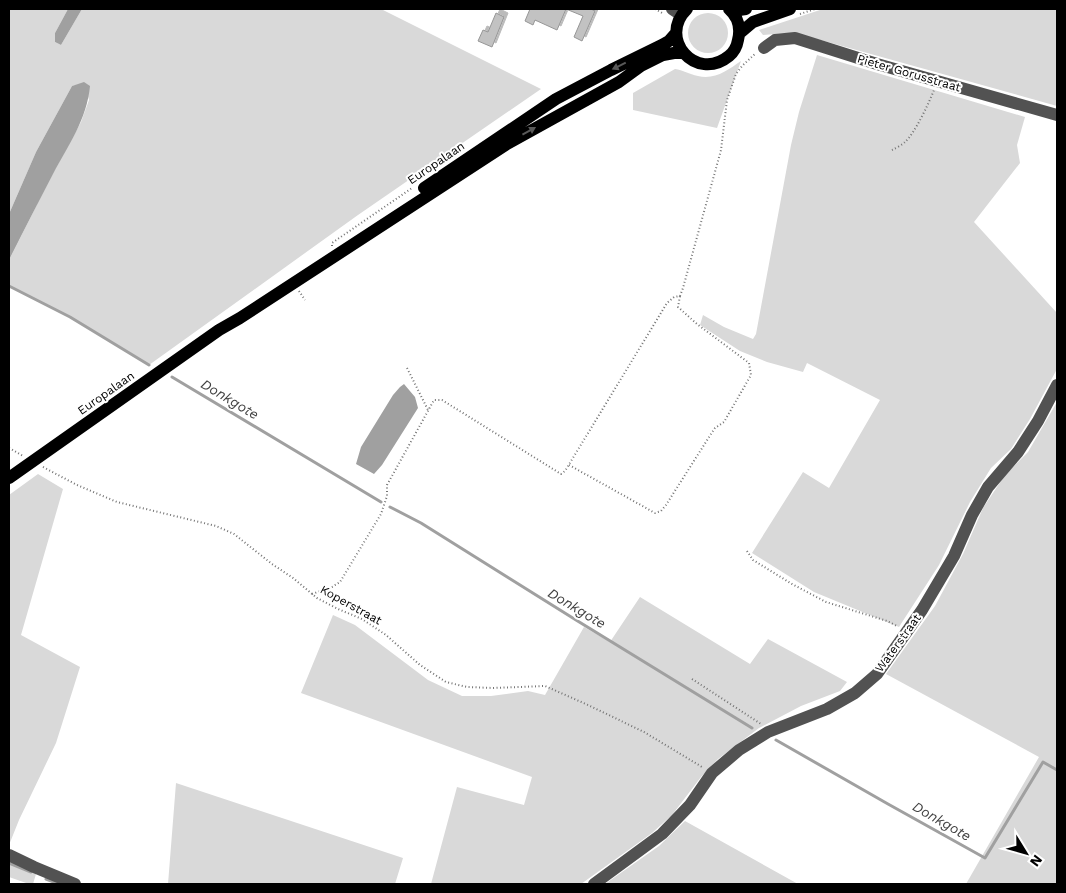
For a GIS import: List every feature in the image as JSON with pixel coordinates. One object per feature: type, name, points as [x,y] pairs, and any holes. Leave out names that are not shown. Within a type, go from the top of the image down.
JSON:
[{"type":"main road","points":[[730,10],[746,9]]},
{"type":"main road","points":[[740,33],[753,22],[790,9]]},
{"type":"main road","points":[[676,12],[676,33],[684,53],[692,60],[702,64],[713,64],[724,60],[738,44],[739,25],[730,10]]},
{"type":"main road","name":"Europalaan","points":[[219,330],[237,314],[556,99],[662,45],[669,41],[676,33]]},
{"type":"main road","name":"Europalaan","points":[[9,478],[219,330],[507,144],[619,82],[641,66],[663,55],[684,53]]},
{"type":"street","name":"Pieter Gorusstraat","points":[[764,48],[775,40],[795,38],[878,64],[1057,115]]},
{"type":"street","name":"Waterstraat","points":[[594,884],[662,834],[690,805],[712,773],[739,750],[771,731],[827,709],[855,693],[877,674],[922,610],[954,556],[972,515],[988,487],[1018,452],[1038,421],[1057,385]]},
{"type":"street","points":[[9,854],[75,884]]},
{"type":"path","points":[[655,9],[676,12]]},
{"type":"path","points":[[569,465],[655,513],[662,511],[711,434],[724,422],[751,375],[749,363],[697,324],[678,307],[721,150],[727,100],[736,74],[751,57],[764,48]]},
{"type":"path","points":[[892,150],[905,142],[912,134],[930,101],[937,81]]},
{"type":"path","points":[[312,594],[332,588],[340,582],[381,514],[387,496],[387,485],[434,400],[442,400],[561,474],[569,465],[667,303],[674,297],[680,296]]},
{"type":"path","points":[[407,368],[428,410]]},
{"type":"path","name":"Koperstraat","points":[[9,448],[76,484],[117,502],[216,526],[234,534],[317,598],[338,609],[362,618],[386,635],[420,665],[446,682],[466,687],[545,686],[644,732],[712,773]]},
{"type":"path","points":[[747,551],[753,560],[826,602],[887,621],[907,632]]},
{"type":"path","points":[[692,679],[771,731]]},
{"type":"shaded area","points":[[9,9],[68,9],[55,33],[55,42],[61,45],[82,9],[381,9],[541,89],[358,215],[149,365],[70,317],[9,286],[9,260],[81,122],[89,100],[84,83],[72,86],[36,152],[9,214]]},
{"type":"shaded area","points":[[68,9],[82,9],[61,45],[55,42],[55,33]]},
{"type":"shaded area","points":[[823,9],[1057,9],[1057,106],[817,39],[788,33],[763,35],[759,30]]},
{"type":"shaded area","points":[[704,13],[712,13],[719,16],[725,22],[728,33],[725,44],[719,50],[712,53],[704,53],[697,50],[691,44],[688,37],[688,29],[691,22],[697,16]]},
{"type":"shaded area","points":[[817,55],[1025,117],[1017,145],[1020,163],[974,222],[1057,313],[1057,369],[1030,419],[1011,449],[991,468],[970,502],[939,565],[899,627],[814,592],[752,553],[803,472],[829,488],[880,400],[807,363],[803,372],[767,362],[740,351],[700,325],[703,315],[724,327],[753,339],[756,334],[791,145]]},
{"type":"shaded area","points":[[741,61],[717,128],[633,110],[633,93],[675,69],[698,76],[710,77],[731,68]]},
{"type":"shaded area","points":[[84,82],[90,86],[81,121],[9,260],[9,214],[36,152],[72,86]]},
{"type":"shaded area","points":[[404,384],[415,397],[418,408],[382,465],[374,474],[356,464],[361,447],[393,395]]},
{"type":"shaded area","points":[[1057,402],[1057,884],[966,884],[1039,757],[886,674],[935,606],[963,554],[983,508],[1005,475],[1028,452]]},
{"type":"shaded area","points":[[38,474],[63,489],[21,635],[80,667],[56,743],[9,845],[9,495]]},
{"type":"shaded area","points":[[640,597],[750,664],[768,639],[847,682],[840,691],[801,706],[759,728],[718,759],[701,777],[672,815],[652,833],[581,884],[431,884],[457,787],[524,805],[532,777],[301,693],[333,615],[355,625],[428,680],[462,696],[491,696],[528,691],[545,695],[584,627],[610,642]]},
{"type":"shaded area","points":[[176,783],[403,858],[395,884],[168,884]]},
{"type":"shaded area","points":[[685,821],[798,884],[605,884],[659,846]]},
{"type":"shaded area","points":[[9,859],[36,874],[33,884],[9,877]]},
{"type":"building","points":[[530,9],[566,9],[557,30],[535,20],[533,25],[525,21]]},
{"type":"building","points":[[566,9],[591,9],[595,11],[582,41],[574,37],[583,16]]},
{"type":"building","points":[[496,13],[504,17],[492,47],[478,41],[483,30],[488,32]]},
{"type":"waterway","name":"Donkgote","points":[[9,286],[70,317],[149,365]]},
{"type":"waterway","name":"Donkgote","points":[[172,377],[381,502]]},
{"type":"waterway","name":"Donkgote","points":[[390,507],[421,523],[752,728]]},
{"type":"waterway","name":"Donkgote","points":[[776,740],[985,858],[1043,762],[1057,770]]},
{"type":"waterway","points":[[9,863],[31,872]]},
{"type":"waterway","points":[[46,879],[59,884]]}]
